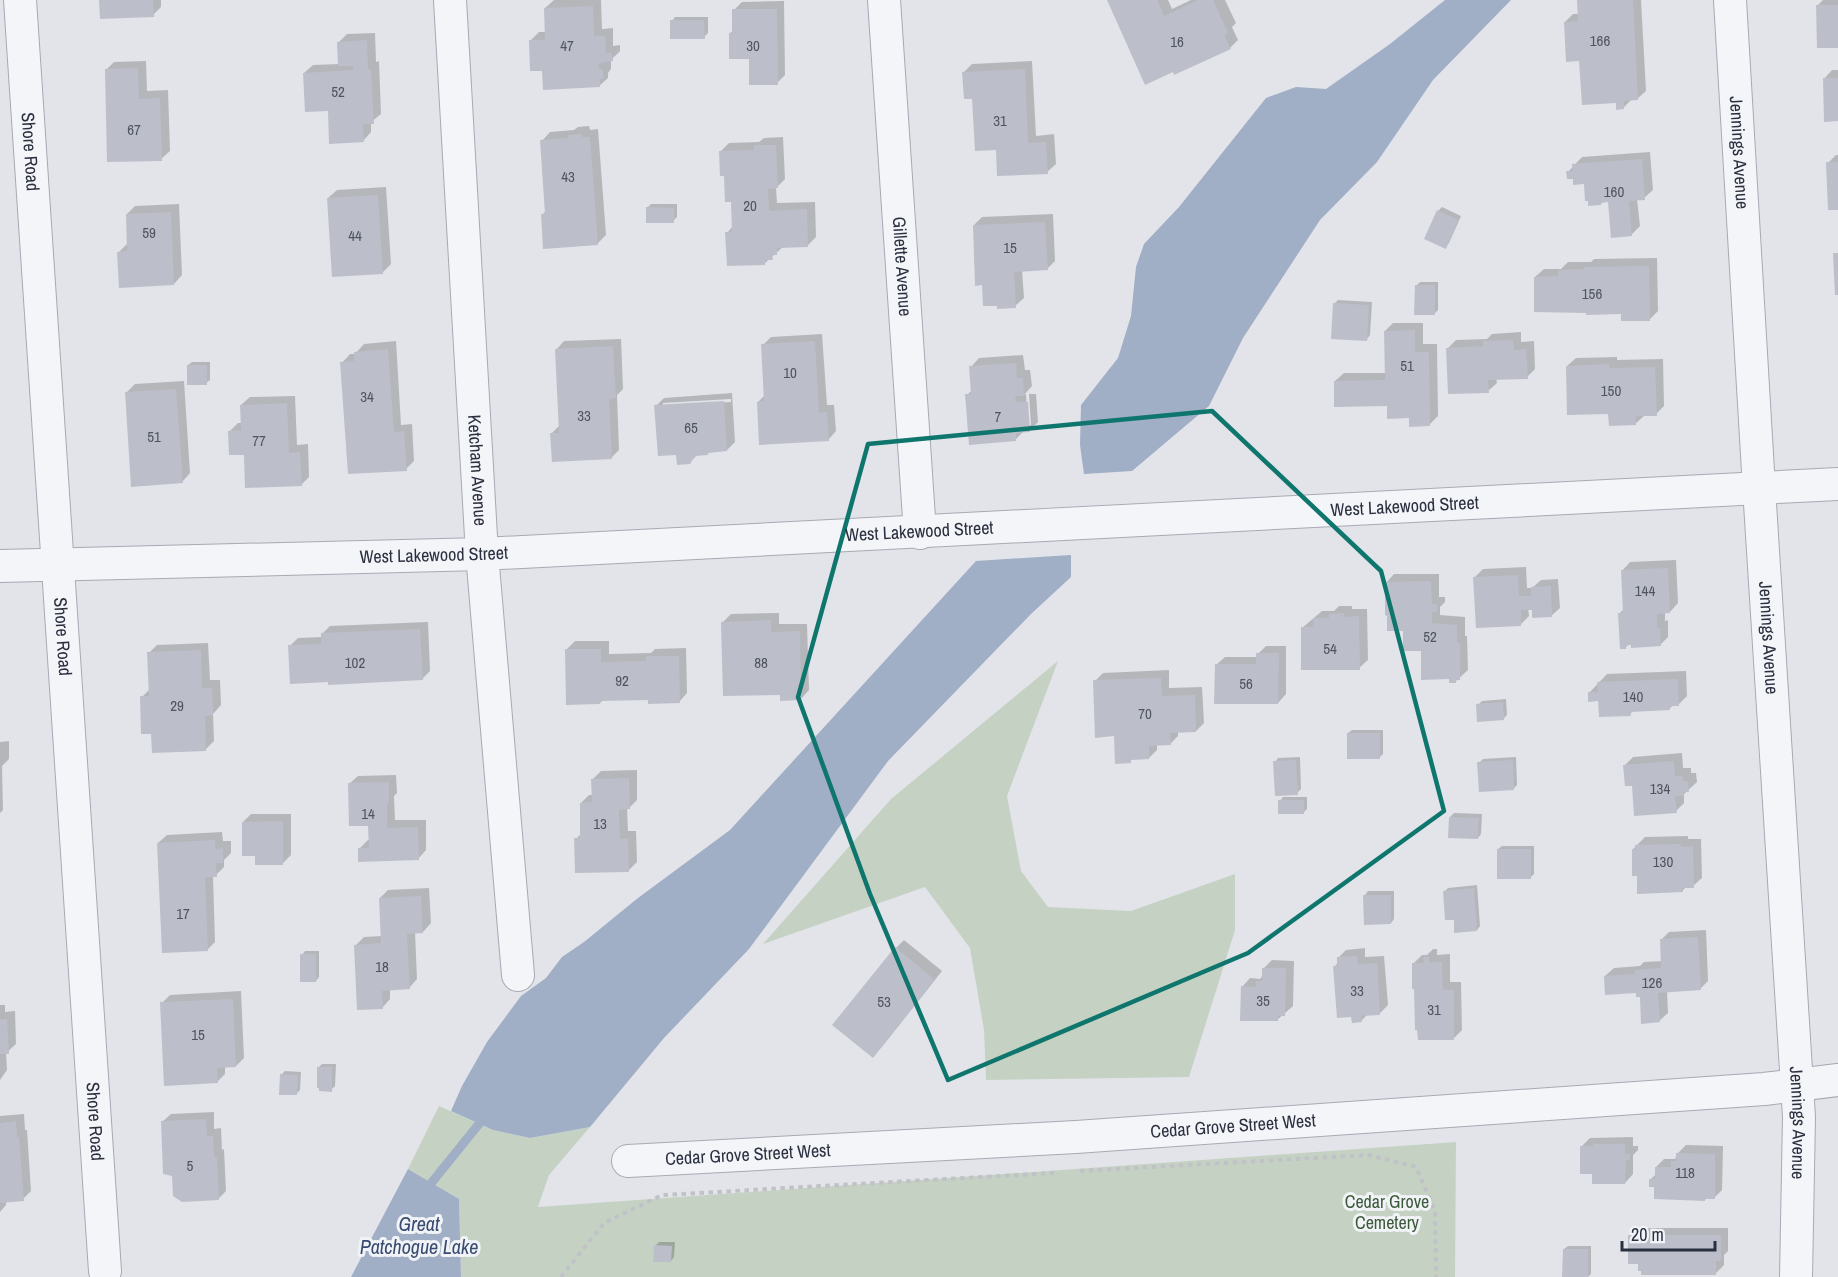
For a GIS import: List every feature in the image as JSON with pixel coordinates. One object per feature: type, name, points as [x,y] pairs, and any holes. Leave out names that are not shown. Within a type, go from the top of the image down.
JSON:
[{"type":"street","name":"Shore Road","points":[[20,0],[105,1271]]},
{"type":"street","name":"Ketcham Avenue","points":[[450,0],[482,554],[518,975]]},
{"type":"street","name":"Gillette Avenue","points":[[884,0],[920,533]]},
{"type":"street","name":"Jennings Avenue","points":[[1730,0],[1758,488],[1799,1117],[1796,1277]]},
{"type":"street","name":"West Lakewood Street","points":[[0,566],[482,554],[1838,484]]},
{"type":"street","name":"Cedar Grove Street West","points":[[628,1161],[1088,1136],[1764,1089],[1838,1080]]},
{"type":"path","points":[[1074,1172],[1369,1155],[1416,1167],[1435,1211],[1436,1277]]},
{"type":"path","points":[[561,1277],[604,1223],[662,1195],[1062,1172]]},
{"type":"highlighted area","points":[[1212,411],[1381,571],[1444,811],[1248,953],[948,1080],[870,894],[798,697],[868,444]]},
{"type":"green space","points":[[1058,661],[1007,796],[1021,871],[1048,907],[1131,911],[1235,874],[1235,930],[1189,1077],[986,1080],[984,1030],[970,948],[925,887],[763,944],[891,799]]},
{"type":"green space","name":"Cedar Grove Cemetery","points":[[439,1106],[493,1130],[530,1138],[590,1127],[549,1175],[538,1207],[1456,1142],[1455,1277],[461,1277],[459,1199],[408,1169]]},
{"type":"water","points":[[1445,0],[1511,0],[1433,80],[1377,162],[1320,220],[1243,338],[1209,406],[1132,471],[1084,474],[1080,445],[1081,405],[1118,358],[1131,316],[1136,267],[1144,244],[1179,207],[1266,98],[1296,87],[1326,89],[1390,44]]},
{"type":"water","points":[[1071,555],[1071,577],[1031,614],[888,761],[749,949],[664,1038],[590,1127],[530,1138],[493,1130],[451,1111],[462,1086],[487,1042],[521,996],[546,978],[562,957],[730,830],[976,561]]},
{"type":"water","name":"Great Patchogue Lake","points":[[408,1169],[459,1199],[461,1277],[351,1277]]},
{"type":"building","points":[[99,0],[153,0],[154,17],[100,19]]},
{"type":"building","points":[[1107,0],[1157,0],[1164,16],[1198,0],[1213,0],[1228,33],[1224,35],[1231,49],[1174,75],[1173,72],[1145,85]]},
{"type":"building","points":[[1577,0],[1633,0],[1638,100],[1624,101],[1624,109],[1616,110],[1616,103],[1582,105],[1579,61],[1566,62],[1564,22],[1578,21]]},
{"type":"building","points":[[1816,5],[1838,5],[1838,48],[1817,48]]},
{"type":"building","points":[[593,6],[594,36],[605,36],[606,53],[612,53],[613,61],[599,63],[599,69],[603,69],[600,87],[543,90],[542,71],[530,71],[529,40],[545,40],[544,8]]},
{"type":"building","points":[[732,9],[777,9],[778,85],[749,85],[749,59],[729,59]]},
{"type":"building","points":[[670,20],[704,20],[705,39],[670,39]]},
{"type":"building","points":[[367,40],[374,124],[363,124],[364,142],[329,144],[328,111],[305,112],[303,73],[353,70],[353,66],[338,66],[337,42]]},
{"type":"building","points":[[138,68],[139,99],[160,98],[162,161],[107,162],[105,69]]},
{"type":"building","points":[[1025,69],[1028,143],[1046,142],[1048,174],[997,176],[996,150],[975,151],[972,99],[964,99],[962,72]]},
{"type":"building","points":[[1823,78],[1838,78],[1838,121],[1824,122]]},
{"type":"building","points":[[582,134],[582,137],[590,137],[598,245],[543,249],[541,214],[545,214],[540,140],[568,138],[568,135]]},
{"type":"building","points":[[754,145],[776,145],[778,188],[768,189],[769,211],[807,209],[808,247],[777,248],[777,255],[772,255],[773,260],[765,260],[765,265],[727,266],[725,232],[732,232],[731,202],[725,202],[724,176],[720,176],[719,151],[754,150]]},
{"type":"building","points":[[1642,159],[1645,200],[1629,201],[1632,236],[1611,238],[1608,202],[1588,206],[1588,201],[1585,201],[1584,184],[1573,185],[1573,179],[1567,179],[1566,171],[1573,171],[1572,164]]},
{"type":"building","points":[[1826,162],[1838,162],[1838,210],[1828,210]]},
{"type":"building","points":[[378,195],[383,274],[332,277],[327,198]]},
{"type":"building","points":[[646,207],[674,208],[674,223],[646,223]]},
{"type":"building","points":[[1437,210],[1458,220],[1446,249],[1424,239]]},
{"type":"building","points":[[171,212],[174,285],[119,288],[117,252],[127,251],[126,214]]},
{"type":"building","points":[[1045,222],[1048,270],[1014,272],[1016,308],[997,309],[997,306],[983,306],[982,285],[975,286],[973,225]]},
{"type":"building","points":[[1833,253],[1838,253],[1838,295],[1835,295]]},
{"type":"building","points":[[1649,266],[1650,321],[1621,321],[1621,314],[1586,315],[1586,313],[1534,312],[1534,277],[1558,276],[1558,270],[1584,269],[1584,267]]},
{"type":"building","points":[[1415,285],[1435,285],[1435,315],[1414,315]]},
{"type":"building","points":[[1333,303],[1369,305],[1367,341],[1331,339]]},
{"type":"building","points":[[1415,330],[1415,352],[1429,352],[1430,426],[1409,427],[1409,418],[1387,419],[1387,406],[1334,407],[1334,381],[1385,380],[1384,331]]},
{"type":"building","points":[[1513,340],[1514,350],[1526,349],[1528,379],[1488,380],[1489,393],[1448,394],[1446,348],[1483,346],[1483,341]]},
{"type":"building","points":[[815,341],[819,413],[827,412],[829,441],[759,445],[757,402],[764,401],[761,344]]},
{"type":"building","points":[[613,346],[616,398],[609,399],[612,459],[552,462],[550,433],[559,433],[555,349]]},
{"type":"building","points":[[388,349],[394,432],[404,431],[407,471],[348,474],[340,362],[354,361],[354,352]]},
{"type":"building","points":[[1016,363],[1017,378],[1023,378],[1024,396],[1015,396],[1016,402],[1028,402],[1030,432],[1016,433],[1016,441],[969,445],[965,394],[971,394],[969,366]]},
{"type":"building","points":[[1609,364],[1609,368],[1655,367],[1657,416],[1636,416],[1636,425],[1609,426],[1608,414],[1567,415],[1566,366]]},
{"type":"building","points":[[187,365],[207,365],[207,385],[187,385]]},
{"type":"building","points":[[176,389],[183,483],[131,487],[125,392]]},
{"type":"building","points":[[724,401],[727,451],[695,456],[690,464],[677,465],[676,455],[658,456],[654,405]]},
{"type":"building","points":[[287,403],[289,453],[300,452],[302,486],[245,488],[244,455],[229,455],[228,431],[241,430],[240,405]]},
{"type":"building","points":[[1668,568],[1670,613],[1657,614],[1661,646],[1631,648],[1631,645],[1626,645],[1626,649],[1620,649],[1618,613],[1623,613],[1621,570]]},
{"type":"building","points":[[1518,575],[1519,596],[1531,596],[1531,587],[1551,586],[1552,617],[1532,618],[1532,610],[1521,610],[1521,626],[1476,628],[1473,577]]},
{"type":"building","points":[[1431,581],[1432,604],[1437,604],[1437,612],[1432,612],[1432,623],[1457,625],[1457,643],[1460,643],[1460,680],[1456,680],[1456,683],[1449,683],[1449,679],[1421,680],[1421,651],[1403,651],[1403,631],[1387,631],[1385,582]]},
{"type":"building","points":[[1344,613],[1344,617],[1359,616],[1360,670],[1301,670],[1301,627],[1313,627],[1313,618],[1329,618],[1329,614]]},
{"type":"building","points":[[771,620],[771,632],[800,631],[801,700],[780,701],[780,695],[723,696],[721,622]]},
{"type":"building","points":[[420,629],[423,680],[328,685],[328,682],[290,684],[288,645],[321,644],[321,633]]},
{"type":"building","points":[[565,649],[601,649],[601,662],[646,661],[646,656],[679,656],[680,703],[648,704],[648,700],[600,701],[600,704],[566,705]]},
{"type":"building","points":[[201,650],[202,688],[212,688],[213,715],[205,716],[206,751],[152,753],[151,734],[141,734],[140,696],[149,696],[147,652]]},
{"type":"building","points":[[1256,653],[1279,653],[1278,704],[1214,704],[1215,664],[1256,664]]},
{"type":"building","points":[[1161,678],[1162,696],[1195,695],[1196,732],[1170,733],[1171,745],[1149,746],[1149,759],[1115,764],[1114,736],[1095,738],[1093,680]]},
{"type":"building","points":[[1678,679],[1679,706],[1669,706],[1670,710],[1630,712],[1631,716],[1599,717],[1598,701],[1588,702],[1588,692],[1598,692],[1597,682]]},
{"type":"building","points":[[1503,702],[1504,720],[1477,722],[1476,704]]},
{"type":"building","points":[[1347,733],[1380,733],[1380,759],[1347,759]]},
{"type":"building","points":[[1296,760],[1298,795],[1275,796],[1273,761]]},
{"type":"building","points":[[1513,760],[1514,790],[1479,792],[1477,762]]},
{"type":"building","points":[[1674,761],[1675,776],[1683,776],[1683,781],[1688,781],[1689,792],[1683,792],[1684,796],[1675,796],[1677,813],[1634,816],[1632,786],[1625,786],[1623,765]]},
{"type":"building","points":[[629,778],[630,809],[619,810],[620,839],[628,838],[629,872],[575,873],[574,838],[580,838],[580,803],[592,802],[591,779]]},
{"type":"building","points":[[389,782],[387,828],[418,827],[419,860],[358,862],[358,848],[369,848],[368,826],[349,826],[348,783]]},
{"type":"building","points":[[1278,800],[1304,800],[1304,814],[1278,814]]},
{"type":"building","points":[[1449,817],[1479,818],[1478,839],[1448,838]]},
{"type":"building","points":[[283,821],[283,865],[255,865],[255,856],[242,856],[242,822]]},
{"type":"building","points":[[215,840],[215,849],[223,848],[223,863],[216,863],[217,877],[205,877],[208,951],[162,953],[157,843]]},
{"type":"building","points":[[1681,844],[1681,847],[1693,846],[1694,888],[1682,888],[1683,892],[1637,894],[1637,876],[1632,876],[1632,849],[1635,849],[1635,845]]},
{"type":"building","points":[[1497,849],[1531,849],[1531,879],[1497,879]]},
{"type":"building","points":[[1474,888],[1477,931],[1454,933],[1454,920],[1445,920],[1443,891]]},
{"type":"building","points":[[1363,895],[1391,895],[1391,924],[1364,925]]},
{"type":"building","points":[[421,896],[423,933],[407,934],[410,989],[382,991],[383,1009],[357,1010],[354,945],[381,943],[379,898]]},
{"type":"building","points":[[1698,937],[1701,990],[1658,993],[1660,1022],[1641,1024],[1640,997],[1636,997],[1636,993],[1605,995],[1604,976],[1635,974],[1634,970],[1661,968],[1660,939]]},
{"type":"building","points":[[895,947],[935,980],[873,1058],[832,1025]]},
{"type":"building","points":[[300,954],[316,954],[316,982],[300,982]]},
{"type":"building","points":[[1357,956],[1358,964],[1377,963],[1380,1015],[1361,1016],[1362,1022],[1352,1023],[1351,1017],[1337,1018],[1333,966],[1337,966],[1337,957]]},
{"type":"building","points":[[1423,957],[1429,957],[1429,962],[1442,962],[1443,990],[1454,990],[1454,1040],[1418,1040],[1417,1030],[1415,1030],[1412,963],[1424,963]]},
{"type":"building","points":[[1262,968],[1286,968],[1285,1016],[1278,1016],[1278,1021],[1240,1021],[1241,986],[1256,987],[1256,981],[1262,981]]},
{"type":"building","points":[[233,999],[236,1067],[217,1068],[218,1083],[164,1086],[160,1002]]},
{"type":"building","points":[[0,1019],[7,1019],[9,1054],[0,1054]]},
{"type":"building","points":[[317,1067],[332,1067],[332,1092],[319,1091],[317,1088]]},
{"type":"building","points":[[280,1074],[298,1075],[297,1095],[279,1095]]},
{"type":"building","points":[[206,1119],[207,1136],[213,1136],[214,1157],[217,1157],[219,1200],[182,1202],[173,1196],[172,1176],[163,1174],[161,1121]]},
{"type":"building","points":[[16,1121],[24,1201],[0,1203],[0,1123]]},
{"type":"building","points":[[1593,1144],[1625,1144],[1625,1154],[1630,1154],[1630,1160],[1626,1160],[1625,1184],[1592,1184],[1592,1174],[1580,1174],[1580,1146],[1593,1146]]},
{"type":"building","points":[[1676,1153],[1715,1154],[1715,1199],[1705,1199],[1705,1201],[1654,1199],[1654,1187],[1649,1187],[1649,1179],[1655,1179],[1655,1167],[1671,1167],[1671,1161],[1676,1161]]},
{"type":"building","points":[[1628,1235],[1721,1235],[1721,1261],[1716,1261],[1716,1275],[1641,1275],[1641,1271],[1638,1271],[1638,1264],[1628,1264]]},
{"type":"building","points":[[654,1245],[672,1246],[671,1262],[653,1262]]},
{"type":"building","points":[[1563,1249],[1588,1249],[1588,1277],[1562,1277]]},
{"type":"waterway","points":[[424,1192],[487,1114]]}]
